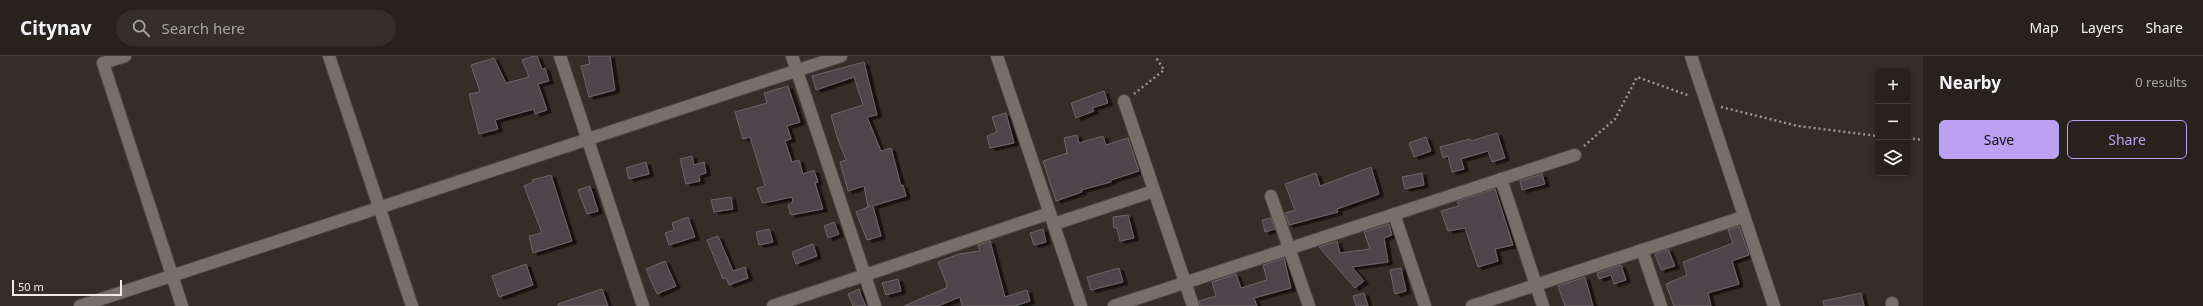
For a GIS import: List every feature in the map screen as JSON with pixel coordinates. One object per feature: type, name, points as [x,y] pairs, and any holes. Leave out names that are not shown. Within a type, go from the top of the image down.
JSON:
[{"type":"street","points":[[125,56],[103,63],[182,306]]},
{"type":"street","points":[[329,56],[412,306]]},
{"type":"street","points":[[560,56],[643,306]]},
{"type":"street","points":[[792,56],[875,306]]},
{"type":"street","points":[[80,306],[842,56]]},
{"type":"street","points":[[997,56],[1081,306]]},
{"type":"street","points":[[1691,56],[1743,217],[1774,306]]},
{"type":"street","points":[[1124,102],[1193,306]]},
{"type":"street","points":[[1114,306],[1575,155]]},
{"type":"street","points":[[1501,179],[1543,306]]},
{"type":"street","points":[[773,306],[864,275],[1052,219],[1154,191]]},
{"type":"street","points":[[1271,196],[1309,306]]},
{"type":"street","points":[[1394,214],[1425,306]]},
{"type":"street","points":[[1472,306],[1743,217]]},
{"type":"street","points":[[1642,250],[1661,306]]},
{"type":"path","points":[[1124,102],[1164,70],[1155,56]]},
{"type":"path","points":[[1911,138],[1923,140]]},
{"type":"building","points":[[537,56],[542,69],[545,68],[549,81],[538,84],[547,110],[535,114],[534,109],[495,120],[498,129],[479,134],[469,94],[480,92],[471,65],[494,58],[506,83],[529,77],[522,60]]},
{"type":"building","points":[[588,56],[610,56],[615,90],[589,97],[581,66],[590,64]]},
{"type":"building","points":[[864,62],[877,115],[867,117],[881,151],[891,148],[901,186],[903,185],[906,196],[873,206],[881,236],[867,240],[856,212],[868,207],[864,186],[848,191],[840,162],[846,160],[837,137],[831,115],[863,105],[854,77],[816,90],[812,76]]},
{"type":"building","points":[[788,86],[800,122],[787,126],[791,139],[785,141],[792,162],[799,160],[803,174],[814,170],[818,182],[815,183],[823,209],[791,215],[788,205],[793,202],[792,197],[764,203],[762,202],[757,188],[765,186],[750,137],[743,139],[735,112],[767,103],[764,93]]},
{"type":"building","points":[[1104,91],[1108,103],[1092,108],[1094,111],[1076,118],[1071,103]]},
{"type":"building","points":[[1006,113],[1014,143],[990,148],[987,136],[997,132],[992,117]]},
{"type":"building","points":[[1497,133],[1505,158],[1492,162],[1488,151],[1461,159],[1464,169],[1452,172],[1448,156],[1443,158],[1440,147],[1470,139],[1471,141]]},
{"type":"building","points":[[1077,135],[1079,143],[1103,136],[1106,145],[1128,138],[1139,171],[1111,180],[1111,182],[1081,190],[1082,192],[1056,201],[1043,161],[1067,153],[1064,138]]},
{"type":"building","points":[[1426,137],[1431,151],[1414,157],[1409,143]]},
{"type":"building","points":[[692,156],[694,165],[704,162],[706,173],[699,175],[700,181],[686,184],[680,159]]},
{"type":"building","points":[[646,162],[649,174],[629,179],[626,168]]},
{"type":"building","points":[[1371,167],[1379,194],[1337,209],[1338,212],[1289,225],[1285,213],[1295,210],[1285,184],[1316,173],[1320,186]]},
{"type":"building","points":[[1422,173],[1424,185],[1405,189],[1402,177]]},
{"type":"building","points":[[1542,174],[1545,184],[1522,190],[1520,181]]},
{"type":"building","points":[[551,175],[572,241],[533,253],[529,236],[542,233],[524,186],[533,182],[532,180]]},
{"type":"building","points":[[590,186],[598,211],[587,214],[578,190]]},
{"type":"building","points":[[1495,189],[1513,245],[1495,249],[1498,261],[1478,267],[1465,228],[1448,231],[1441,211],[1459,206],[1457,201]]},
{"type":"building","points":[[731,197],[733,209],[714,212],[711,200]]},
{"type":"building","points":[[1128,215],[1134,238],[1120,241],[1117,228],[1114,228],[1113,217]]},
{"type":"building","points":[[688,217],[695,237],[669,245],[665,233],[674,230],[672,223]]},
{"type":"building","points":[[1271,218],[1275,229],[1265,232],[1262,220]]},
{"type":"building","points":[[834,222],[839,234],[828,238],[824,226]]},
{"type":"building","points":[[1389,224],[1392,235],[1384,238],[1388,262],[1352,267],[1364,281],[1355,288],[1319,247],[1337,241],[1340,253],[1370,249],[1364,232]]},
{"type":"building","points":[[1739,226],[1749,255],[1732,261],[1739,284],[1708,293],[1711,306],[1674,306],[1666,284],[1687,275],[1683,262],[1733,243],[1728,230]]},
{"type":"building","points":[[769,229],[773,242],[759,245],[756,232]]},
{"type":"building","points":[[1043,229],[1046,242],[1034,245],[1030,233]]},
{"type":"building","points":[[718,236],[733,271],[745,267],[748,278],[729,285],[726,278],[723,279],[707,240]]},
{"type":"building","points":[[990,241],[1005,297],[1027,290],[1030,301],[1015,306],[962,306],[960,297],[938,306],[904,306],[946,288],[947,285],[938,262],[959,254],[980,251],[978,245]]},
{"type":"building","points":[[813,244],[817,256],[796,264],[792,252]]},
{"type":"building","points":[[1668,249],[1675,266],[1661,270],[1655,254]]},
{"type":"building","points":[[1284,258],[1291,288],[1254,298],[1257,306],[1200,306],[1199,301],[1216,296],[1212,282],[1236,274],[1241,288],[1267,280],[1263,265]]},
{"type":"building","points":[[665,261],[676,286],[657,294],[646,269]]},
{"type":"building","points":[[526,264],[533,285],[499,297],[492,276]]},
{"type":"building","points":[[1621,265],[1626,280],[1614,284],[1611,275],[1599,279],[1597,273]]},
{"type":"building","points":[[1119,268],[1123,282],[1091,290],[1087,277]]},
{"type":"building","points":[[1401,268],[1406,291],[1395,294],[1390,270]]},
{"type":"building","points":[[1585,277],[1593,306],[1565,306],[1558,286]]},
{"type":"building","points":[[898,279],[901,291],[886,295],[882,283]]},
{"type":"building","points":[[602,289],[608,306],[558,306],[558,304]]},
{"type":"building","points":[[859,289],[866,306],[853,306],[848,294]]},
{"type":"building","points":[[1364,293],[1368,306],[1356,306],[1353,296]]},
{"type":"building","points":[[1861,293],[1864,306],[1824,306],[1823,301]]}]
